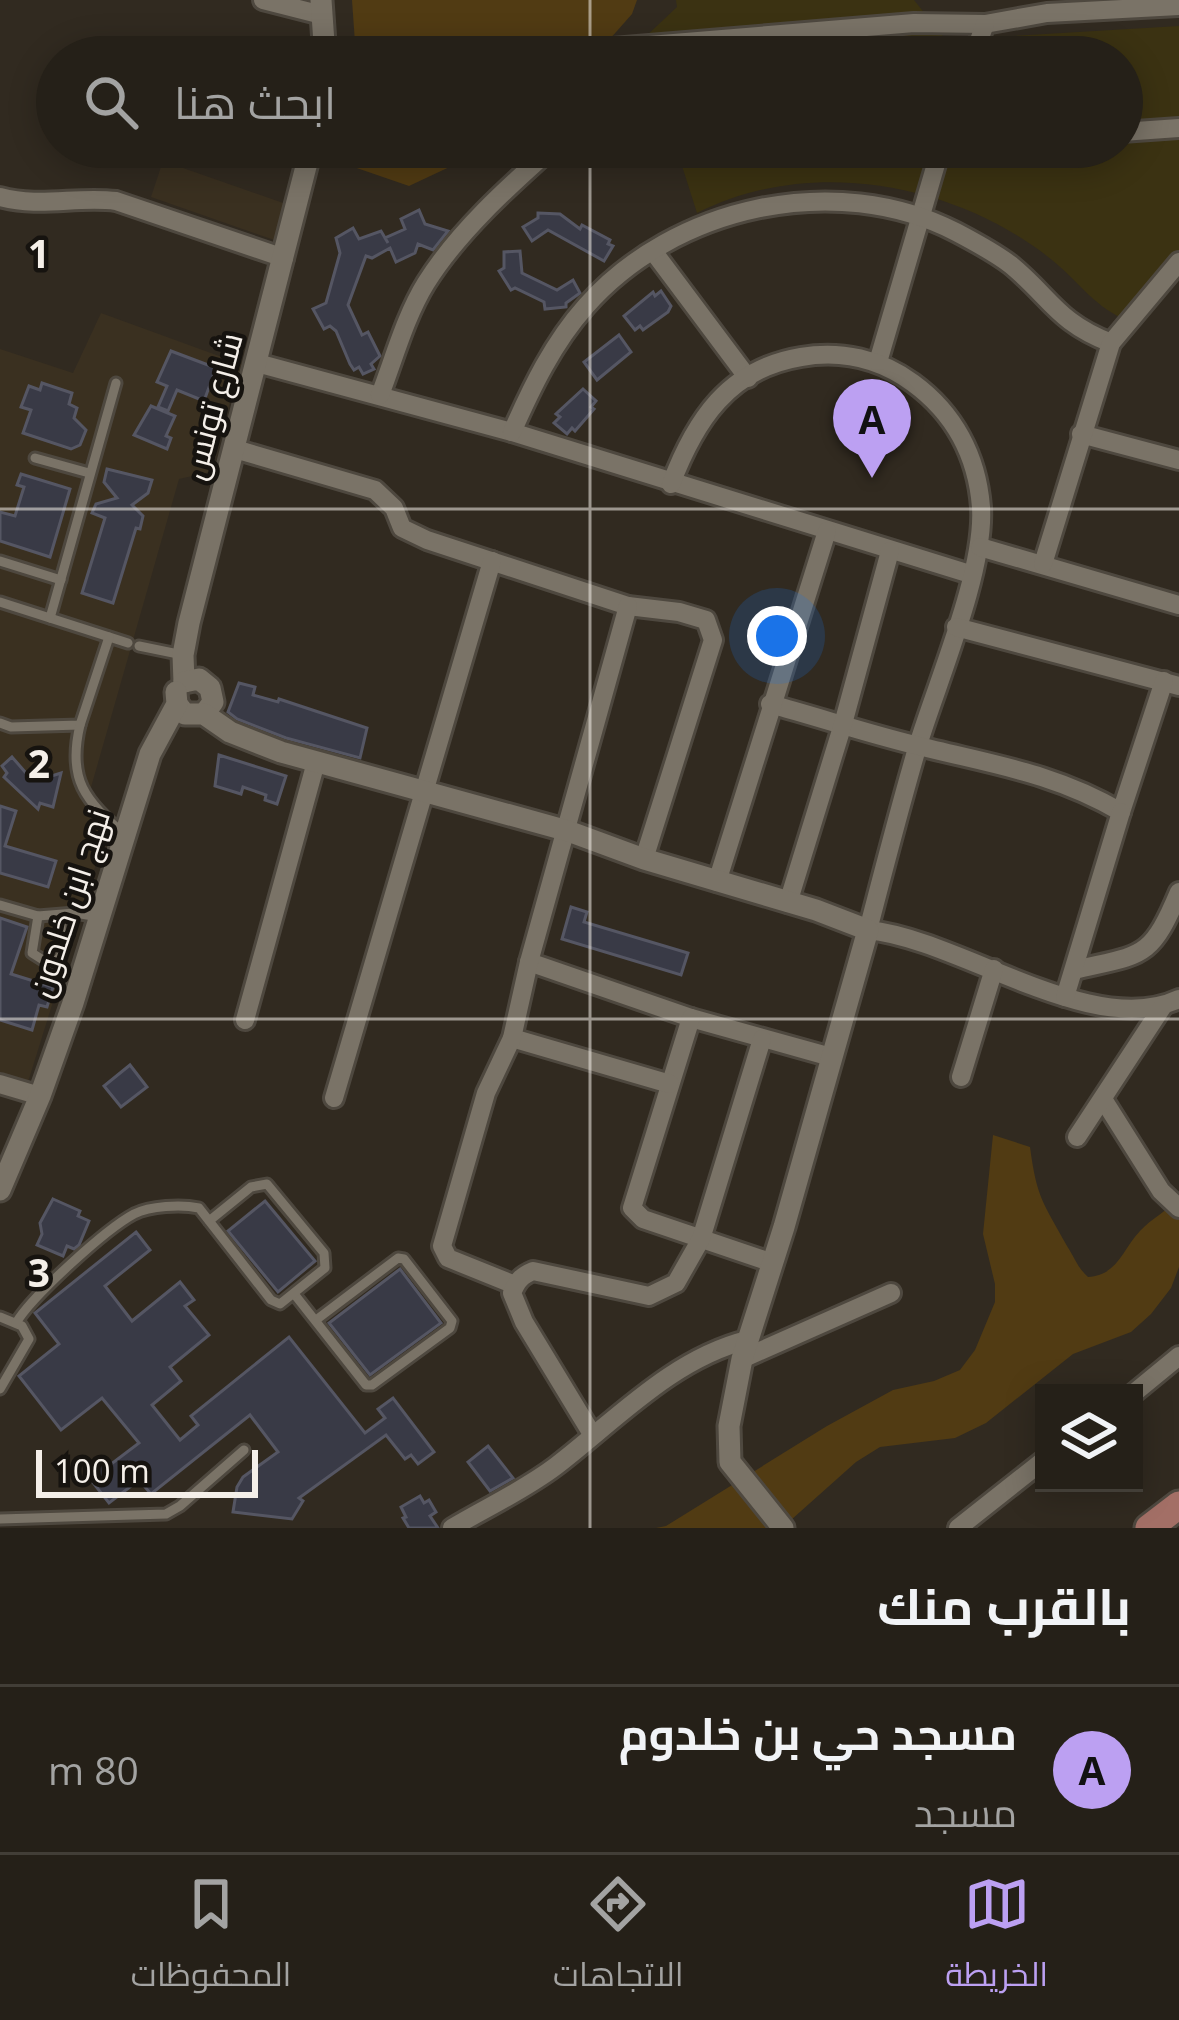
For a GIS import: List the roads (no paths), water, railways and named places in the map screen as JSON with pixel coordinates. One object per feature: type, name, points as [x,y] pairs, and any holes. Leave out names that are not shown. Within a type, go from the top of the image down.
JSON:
[{"type":"main road","points":[[1149,1528],[1179,1505]]},
{"type":"street","points":[[263,0],[322,8]]},
{"type":"street","points":[[914,23],[920,0]]},
{"type":"street","points":[[757,36],[914,23],[985,24],[1153,3],[1179,6]]},
{"type":"street","points":[[981,36],[985,24]]},
{"type":"street","points":[[1143,131],[1179,128]]},
{"type":"street","name":"شارع تونس","points":[[184,682],[183,655],[306,168]]},
{"type":"street","points":[[380,395],[413,308],[435,270],[530,168]]},
{"type":"street","points":[[878,362],[936,168]]},
{"type":"street","points":[[1,201],[116,201],[284,257]]},
{"type":"street","points":[[512,432],[550,352],[589,302],[653,251],[701,226],[787,201],[845,203],[921,218],[987,249],[1011,266],[1051,308],[1111,343]]},
{"type":"street","points":[[653,251],[748,378]]},
{"type":"street","points":[[1042,564],[1111,343],[1179,262]]},
{"type":"street","points":[[671,484],[696,425],[712,406],[748,378],[799,357],[825,354],[878,362],[928,394],[959,433],[975,472],[981,507],[980,547],[918,746],[773,1264],[744,1349],[729,1426],[730,1462],[783,1528]]},
{"type":"street","points":[[257,363],[512,432],[970,574]]},
{"type":"street","points":[[1081,434],[1179,460]]},
{"type":"street","points":[[235,449],[375,490],[394,508],[402,528],[492,561],[628,606],[706,620],[713,640],[644,859]]},
{"type":"street","points":[[717,882],[827,531]]},
{"type":"street","points":[[980,547],[1179,605]]},
{"type":"street","points":[[788,903],[890,550]]},
{"type":"street","points":[[334,1098],[492,561]]},
{"type":"street","points":[[515,1285],[448,1258],[442,1246],[485,1093],[512,1038],[628,606]]},
{"type":"street","points":[[956,627],[1172,683],[1121,812],[1066,998]]},
{"type":"street","points":[[204,714],[213,702],[210,688],[199,679],[184,682],[176,692],[177,704],[185,714],[204,714],[251,741],[568,831],[868,930],[894,933],[1066,998],[1124,1009],[1171,1003]]},
{"type":"street","name":"نهج ابن خلدون","points":[[0,1190],[40,1096],[156,738],[177,704]]},
{"type":"street","points":[[770,704],[918,746],[998,762],[1076,789],[1121,812]]},
{"type":"street","points":[[244,1020],[316,762]]},
{"type":"street","points":[[1074,970],[1134,958],[1162,931],[1179,892]]},
{"type":"street","points":[[529,962],[691,1018],[831,1058]]},
{"type":"street","points":[[961,1077],[994,969]]},
{"type":"street","points":[[1077,1137],[1171,1003]]},
{"type":"street","points":[[691,1018],[632,1208],[643,1219],[773,1264]]},
{"type":"street","points":[[512,1038],[670,1084]]},
{"type":"street","points":[[592,1434],[524,1322],[512,1293],[515,1285],[533,1271],[649,1296],[676,1283],[701,1240],[762,1039]]},
{"type":"street","points":[[0,1084],[40,1096]]},
{"type":"street","points":[[1102,1099],[1160,1191],[1179,1208]]},
{"type":"street","points":[[452,1528],[549,1472],[698,1356],[744,1349],[891,1293]]},
{"type":"street","points":[[1143,1386],[1179,1357]]},
{"type":"street","points":[[958,1528],[1035,1467]]},
{"type":"lane","points":[[50,618],[116,383]]},
{"type":"lane","points":[[34,458],[89,472]]},
{"type":"lane","points":[[0,561],[61,580]]},
{"type":"lane","points":[[0,602],[183,655]]},
{"type":"lane","points":[[109,637],[80,724],[74,761],[80,786],[92,806],[125,835]]},
{"type":"lane","points":[[0,723],[11,727],[80,724]]},
{"type":"lane","points":[[0,905],[38,916],[75,913],[99,917]]},
{"type":"lane","points":[[38,916],[32,953],[51,965],[61,956],[61,916]]},
{"type":"lane","points":[[16,1323],[40,1292],[135,1213],[187,1205],[199,1208],[209,1221],[271,1300],[280,1304],[325,1268],[324,1253],[267,1184],[251,1187],[209,1221]]},
{"type":"lane","points":[[295,1295],[362,1382],[372,1385],[450,1328],[452,1321],[404,1259],[398,1258],[316,1320]]},
{"type":"lane","points":[[0,1317],[16,1323],[29,1339],[0,1389]]},
{"type":"lane","points":[[0,1519],[166,1514],[244,1450]]},
{"type":"place","name":"مسجد حي بن خلدوم","points":[[872,478]]}]
